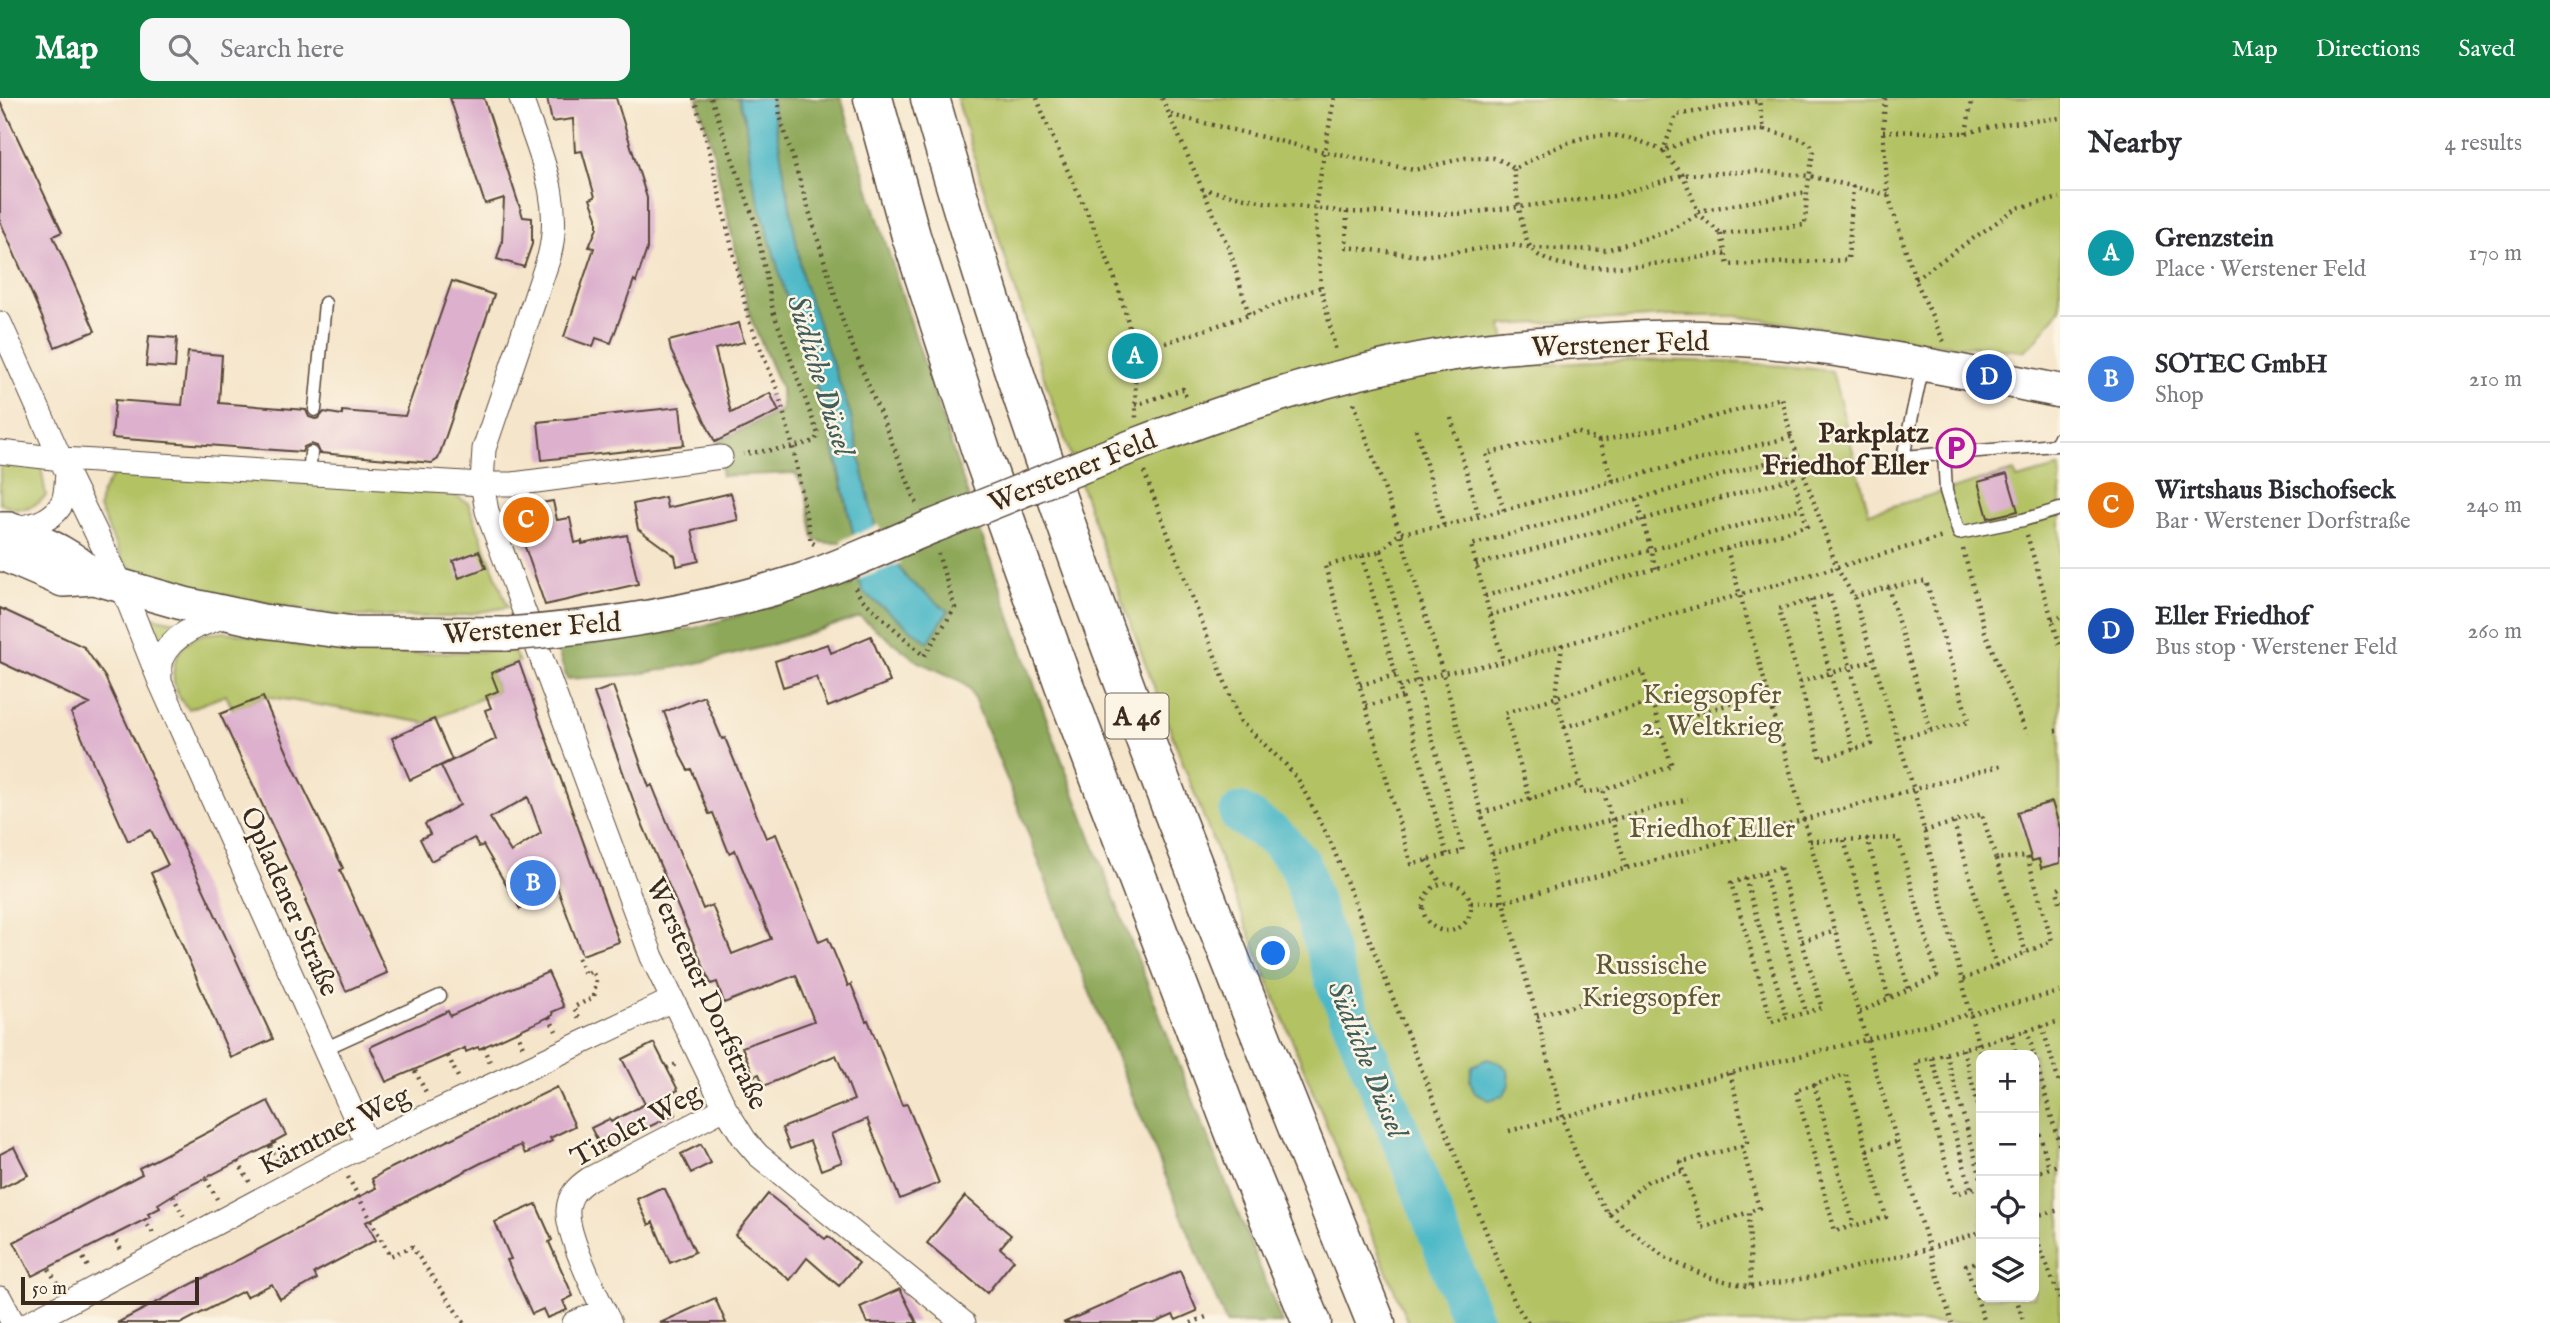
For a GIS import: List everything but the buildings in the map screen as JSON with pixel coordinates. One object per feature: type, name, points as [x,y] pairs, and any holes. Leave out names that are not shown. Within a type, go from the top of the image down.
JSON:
[{"type":"highway","name":"A 46","points":[[873,98],[911,236],[978,442],[1058,669],[1243,1155],[1312,1323]]},
{"type":"highway","name":"A 46","points":[[930,98],[959,201],[1030,417],[1136,712],[1376,1323]]},
{"type":"main road","name":"Werstener Feld","points":[[3,537],[63,580],[108,582],[230,615],[354,633],[508,634],[629,621],[734,600],[836,567],[1171,431],[1251,402],[1376,367],[1415,359],[1505,347],[1676,337],[1797,345],[1932,366],[2060,391]]},
{"type":"street","name":"Werstener Dorfstraße","points":[[522,98],[553,194],[555,226],[549,257],[484,449],[482,484],[487,511],[639,925],[725,1108],[745,1140],[758,1154],[964,1323]]},
{"type":"street","name":"Opladener Straße","points":[[0,323],[64,466],[108,582],[160,682],[367,1144]]},
{"type":"street","points":[[0,452],[64,466],[310,463],[482,484],[513,484],[721,457]]},
{"type":"street","points":[[3,537],[56,512],[64,501],[64,466]]},
{"type":"street","points":[[160,682],[160,662],[167,649],[195,628],[230,615]]},
{"type":"street","name":"Kärntner Weg","points":[[29,1323],[338,1158],[672,1000]]},
{"type":"street","name":"Tiroler Weg","points":[[574,1323],[607,1316],[570,1226],[568,1207],[572,1194],[589,1180],[725,1108]]},
{"type":"street","points":[[0,1298],[13,1323]]},
{"type":"lane","points":[[314,410],[325,303]]},
{"type":"lane","points":[[1932,366],[1903,457],[2056,445],[2060,437]]},
{"type":"lane","points":[[1944,454],[1947,491],[1959,533],[2023,520],[2060,509]]},
{"type":"lane","points":[[324,1049],[440,996]]},
{"type":"path","points":[[694,98],[708,145],[749,320],[777,389],[793,447],[811,542],[823,548]]},
{"type":"path","points":[[710,98],[756,225],[773,311],[818,435],[815,441],[793,447],[721,457]]},
{"type":"path","points":[[778,98],[780,116],[844,325],[918,507]]},
{"type":"path","points":[[1037,98],[1098,238],[1123,305],[1130,329],[1136,427]]},
{"type":"path","points":[[1162,98],[1230,251],[1249,315]]},
{"type":"path","points":[[1334,98],[1315,207],[1321,288],[1337,356]]},
{"type":"path","points":[[1885,98],[1883,131],[1888,195],[1915,279],[1944,342],[1932,366]]},
{"type":"path","points":[[1966,133],[1972,98]]},
{"type":"path","points":[[1663,151],[1676,115],[1759,101],[1764,130]]},
{"type":"path","points":[[1171,115],[1414,170],[1474,158],[1494,158],[1505,162],[1514,169],[1519,208],[1530,248],[1558,265],[1598,267],[1660,264],[1725,253]]},
{"type":"path","points":[[1883,131],[1966,133],[2003,124],[2060,118]]},
{"type":"path","points":[[1663,151],[1689,139],[1716,133],[1764,130],[1802,139],[1811,145],[1813,152],[1805,225],[1721,234]]},
{"type":"path","points":[[1514,169],[1566,141],[1611,134],[1632,137],[1663,151],[1683,175],[1699,212],[1721,234],[1728,265],[1848,260],[1853,186]]},
{"type":"path","points":[[1202,189],[1264,202],[1347,212],[1458,214],[1614,196],[1683,175],[1758,171],[1810,176],[1888,195]]},
{"type":"path","points":[[1347,212],[1346,247],[1421,256],[1512,245],[1606,250],[1667,232],[1699,212],[1807,191]]},
{"type":"path","points":[[1915,279],[2017,208],[2060,198]]},
{"type":"path","points":[[1132,354],[1321,288]]},
{"type":"path","points":[[1350,394],[1400,533],[1443,673],[1503,902],[1538,1016],[1562,1117],[1584,1175],[1609,1214],[1667,1259],[1711,1278],[1751,1287],[1819,1276],[1928,1249],[1976,1234]]},
{"type":"path","points":[[1504,510],[1486,454],[1577,432],[1599,441],[1690,423],[1782,398],[1791,437],[1837,568],[1854,597],[1914,790],[1980,1050]]},
{"type":"path","points":[[1135,405],[1158,399]]},
{"type":"path","points":[[1451,418],[1479,517]]},
{"type":"path","points":[[1416,429],[1444,526]]},
{"type":"path","points":[[1381,551],[1462,851],[1411,864],[1325,566],[1381,551],[1400,533],[1444,526],[1791,437]]},
{"type":"path","points":[[1599,441],[1613,481]]},
{"type":"path","points":[[1490,615],[1807,526],[1788,457],[1471,545],[1476,565],[1503,662]]},
{"type":"path","points":[[1143,468],[1240,722],[1286,765],[1299,781],[1331,843],[1515,1303],[1528,1323]]},
{"type":"path","points":[[1476,565],[1794,478]]},
{"type":"path","points":[[1637,499],[1656,569]]},
{"type":"path","points":[[1485,596],[1802,508]]},
{"type":"path","points":[[2023,520],[2060,646]]},
{"type":"path","points":[[1399,687],[1443,673],[1503,662],[1959,533],[1985,632],[2026,734]]},
{"type":"path","points":[[1727,549],[1858,1013],[1952,1323]]},
{"type":"path","points":[[851,582],[861,598],[924,656],[955,608],[937,552]]},
{"type":"path","points":[[1362,556],[1447,855]]},
{"type":"path","points":[[1854,597],[1888,587],[1926,581],[1969,722],[1898,738]]},
{"type":"path","points":[[1888,587],[1930,730]]},
{"type":"path","points":[[1830,595],[1872,744],[1821,759],[1779,609],[1811,600],[1830,595]]},
{"type":"path","points":[[1811,600],[1853,750]]},
{"type":"path","points":[[2052,619],[2060,617]]},
{"type":"path","points":[[1530,800],[1505,713],[1556,696],[1642,671],[1672,766],[1603,790],[1583,793],[1556,696],[1562,644]]},
{"type":"path","points":[[1800,682],[1874,660]]},
{"type":"path","points":[[1360,685],[1396,675]]},
{"type":"path","points":[[1682,718],[1769,693]]},
{"type":"path","points":[[1366,706],[1402,697]]},
{"type":"path","points":[[1564,727],[1652,702]]},
{"type":"path","points":[[1471,903],[1503,902],[1627,870],[2003,765]]},
{"type":"path","points":[[1481,813],[1580,784]]},
{"type":"path","points":[[1603,790],[1627,870]]},
{"type":"path","points":[[1492,853],[1688,799]]},
{"type":"path","points":[[1924,831],[1982,814],[2026,953]]},
{"type":"path","points":[[1954,823],[1996,966]]},
{"type":"path","points":[[1867,838],[1909,989]]},
{"type":"path","points":[[1810,841],[1898,838],[1937,976],[1858,1013]]},
{"type":"path","points":[[1844,840],[1889,999]]},
{"type":"path","points":[[1962,980],[2052,941],[2027,856],[1996,859]]},
{"type":"path","points":[[1427,860],[1441,884]]},
{"type":"path","points":[[1780,868],[1822,1008],[1772,1022],[1731,883],[1745,878],[1780,868]]},
{"type":"path","points":[[1764,873],[1806,1012]]},
{"type":"path","points":[[1745,878],[1787,1018]]},
{"type":"path","points":[[1441,884],[1458,886],[1466,892],[1471,903],[1469,915],[1463,925],[1453,931],[1439,930],[1430,925],[1424,915],[1423,904],[1433,888],[1441,884]]},
{"type":"path","points":[[2060,888],[2057,890],[2060,903]]},
{"type":"path","points":[[1802,941],[1836,931]]},
{"type":"path","points":[[578,958],[585,974],[592,971],[596,980],[594,997],[574,1007],[580,1022]]},
{"type":"path","points":[[1509,1131],[1730,1073],[2060,992]]},
{"type":"path","points":[[1538,1016],[1613,995]]},
{"type":"path","points":[[549,1017],[557,1033]]},
{"type":"path","points":[[1976,1188],[1955,1194],[1916,1062],[2059,1023]]},
{"type":"path","points":[[2042,1026],[2060,1086]]},
{"type":"path","points":[[2026,1030],[2032,1050]]},
{"type":"path","points":[[517,1031],[524,1048]]},
{"type":"path","points":[[2011,1035],[2015,1050]]},
{"type":"path","points":[[484,1047],[491,1064]]},
{"type":"path","points":[[1963,1049],[1980,1113]]},
{"type":"path","points":[[1946,1054],[1980,1176]]},
{"type":"path","points":[[448,1056],[459,1079]]},
{"type":"path","points":[[1932,1058],[1971,1189]]},
{"type":"path","points":[[415,1071],[427,1094]]},
{"type":"path","points":[[1730,1073],[1747,1142],[1742,1146],[1681,1161],[1702,1228],[1759,1208],[1742,1146]]},
{"type":"path","points":[[2039,1073],[2060,1147]]},
{"type":"path","points":[[1846,1075],[1886,1217],[1835,1231],[1796,1090],[1814,1084],[1846,1075]]},
{"type":"path","points":[[1814,1084],[1854,1226]]},
{"type":"path","points":[[2039,1132],[2049,1167]]},
{"type":"path","points":[[1867,1150],[1896,1142]]},
{"type":"path","points":[[270,1146],[281,1169]]},
{"type":"path","points":[[338,1158],[390,1256],[412,1247],[464,1323]]},
{"type":"path","points":[[238,1162],[251,1185]]},
{"type":"path","points":[[2039,1172],[2060,1164]]},
{"type":"path","points":[[1609,1214],[1648,1181],[1684,1171]]},
{"type":"path","points":[[206,1179],[219,1202]]},
{"type":"path","points":[[173,1196],[186,1219]]},
{"type":"path","points":[[2039,1215],[2060,1210]]},
{"type":"path","points":[[1749,1212],[1751,1287]]},
{"type":"path","points":[[145,1219],[154,1236]]},
{"type":"path","points":[[113,1235],[122,1253]]},
{"type":"path","points":[[2037,1239],[2060,1299]]},
{"type":"path","points":[[80,1252],[89,1270]]},
{"type":"path","points":[[1976,1262],[1966,1265],[1976,1296]]},
{"type":"path","points":[[48,1269],[58,1286]]},
{"type":"path","points":[[1978,1302],[1985,1323]]},
{"type":"path","points":[[2018,1302],[2024,1323]]},
{"type":"path","points":[[1191,1323],[1206,1317]]},
{"type":"green space","points":[[697,98],[738,98],[746,124],[752,177],[785,292],[823,406],[854,537],[844,541],[829,543],[814,539],[805,490],[795,473],[722,476],[717,442],[782,410],[781,388],[751,319],[711,143]]},
{"type":"green space","points":[[771,98],[841,98],[930,382],[1026,663],[1141,967],[1282,1323],[1226,1323],[1069,942],[970,689],[957,679],[917,661],[860,617],[778,643],[694,664],[637,674],[567,679],[557,649],[695,628],[858,578],[928,641],[948,612],[908,580],[885,548],[875,527],[850,413],[803,281]]},
{"type":"green space","name":"Friedhof Eller","points":[[957,98],[2060,98],[2060,309],[2034,343],[2023,351],[1930,343],[1735,316],[1669,316],[1502,325],[1509,368],[1671,360],[1832,371],[1869,513],[2014,471],[2017,479],[2060,467],[2060,1323],[1479,1323],[1341,970],[1311,872],[1301,851],[1241,804],[1237,814],[1285,856],[1467,1323],[1408,1323],[1284,1021],[1165,717],[1055,410]]},
{"type":"green space","points":[[0,457],[40,461],[46,496],[35,505],[24,508],[0,503]]},
{"type":"green space","points":[[126,472],[450,493],[468,503],[508,607],[452,617],[340,616],[205,592],[148,576],[133,570],[121,558],[99,508],[101,494],[112,476]]},
{"type":"green space","points":[[152,617],[181,625],[156,644],[148,622]]},
{"type":"green space","points":[[226,632],[310,648],[360,653],[513,650],[519,662],[491,673],[498,691],[426,723],[265,696],[233,710],[226,695],[189,709],[176,689],[174,667],[177,656],[183,646],[192,639],[204,634]]},
{"type":"water","points":[[738,98],[771,98],[803,281],[850,413],[875,527],[885,548],[908,580],[948,611],[928,642],[864,593],[858,578],[854,537],[839,467],[823,406],[785,292],[752,177],[746,124]]},
{"type":"water","points":[[1487,1059],[1498,1062],[1508,1070],[1509,1085],[1503,1096],[1489,1100],[1475,1093],[1470,1081],[1472,1066]]},
{"type":"pier","points":[[878,525],[901,563],[855,581],[841,540]]},
{"type":"waterway","name":"Südliche Düssel","points":[[1240,814],[1276,837],[1300,864],[1336,981],[1416,1173],[1473,1323]]},
{"type":"place","name":"Grenzstein","points":[[1135,356]]},
{"type":"place","name":"Eller Friedhof","points":[[1989,377]]},
{"type":"place","name":"Parkplatz Friedhof Eller","points":[[1956,448]]},
{"type":"place","name":"Wirtshaus Bischofseck","points":[[526,520]]},
{"type":"place","name":"SOTEC GmbH","points":[[533,883]]},
{"type":"park label","name":"Kriegsopfer 2. Weltkrieg","points":[[1712,709]]},
{"type":"park label","name":"Russische Kriegsopfer","points":[[1651,980]]}]
